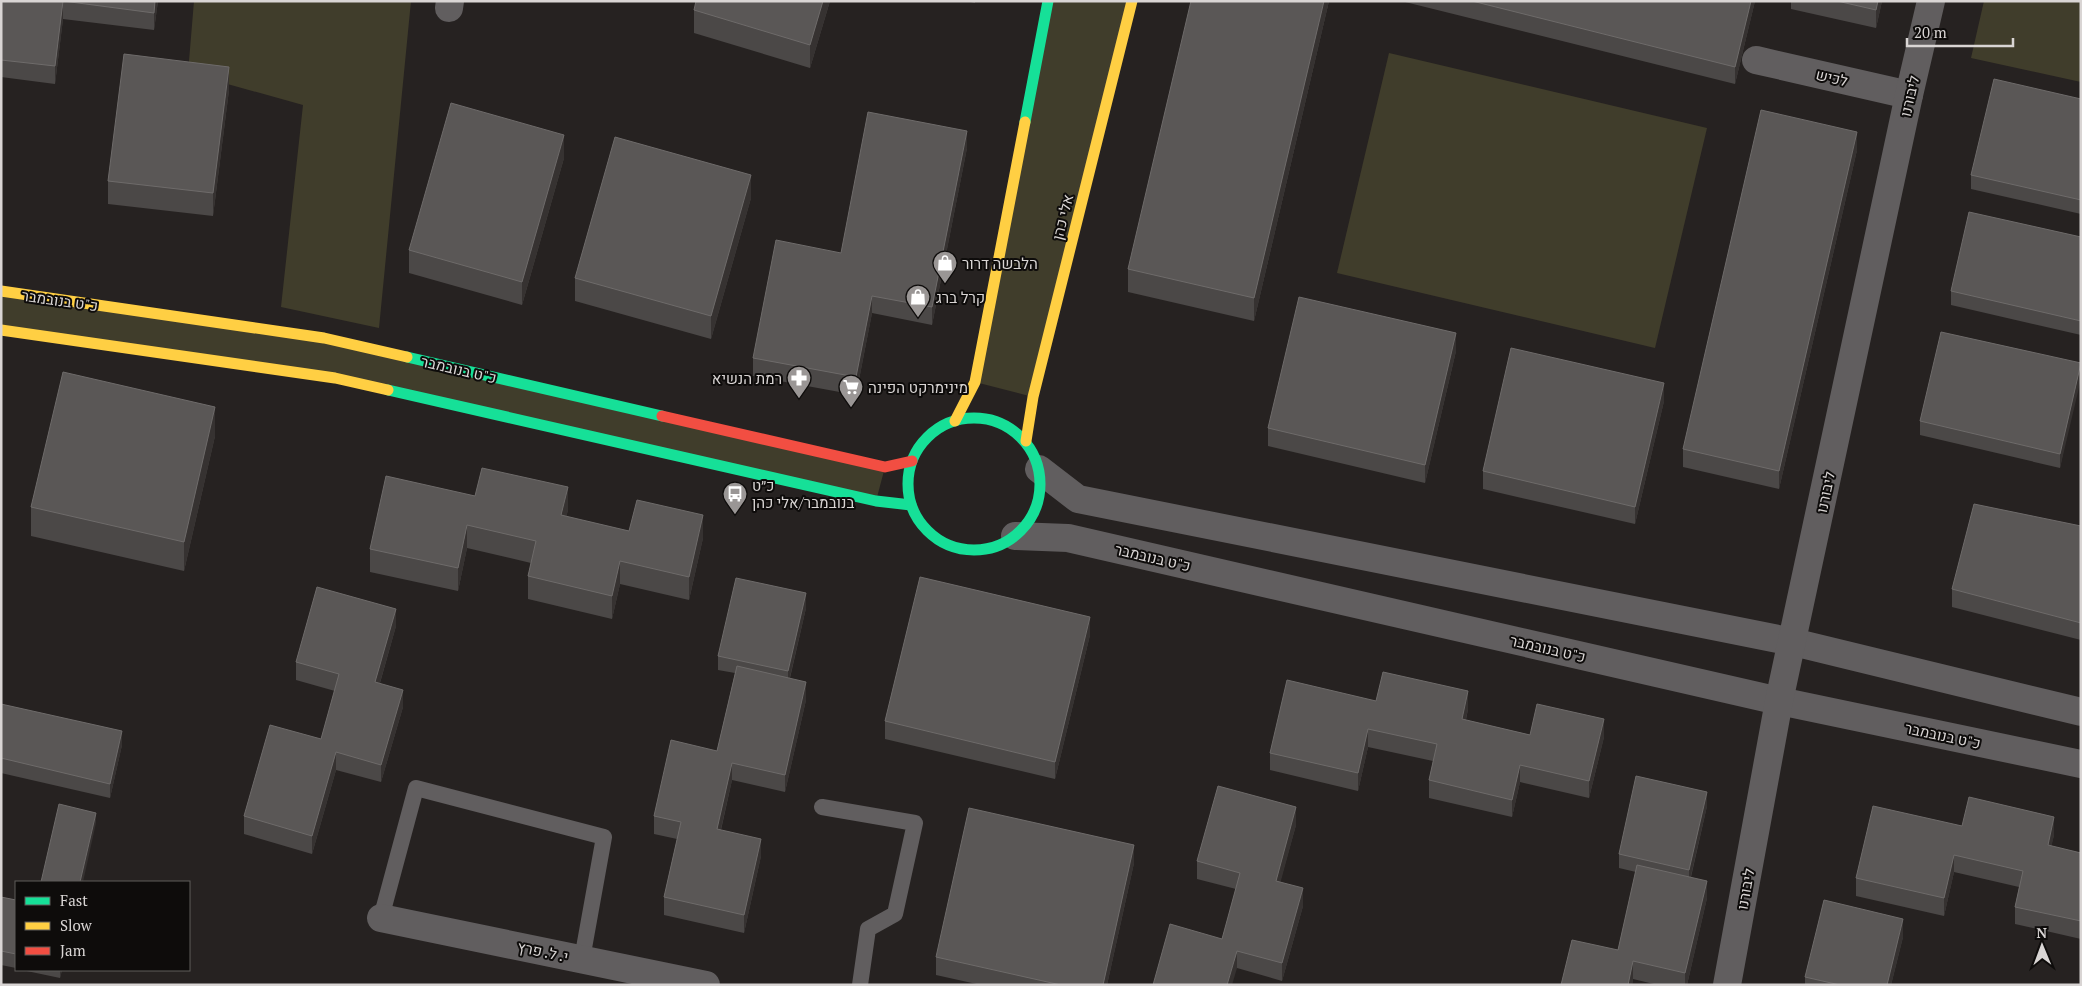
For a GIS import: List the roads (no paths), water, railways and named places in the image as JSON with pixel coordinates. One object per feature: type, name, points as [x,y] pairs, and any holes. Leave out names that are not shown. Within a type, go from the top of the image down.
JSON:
[{"type":"street","points":[[955,420],[975,382],[1048,1]]},
{"type":"street","name":"אלי כהן","points":[[1026,441],[1033,397],[1132,1]]},
{"type":"street","name":"ליבורנו","points":[[1727,985],[1779,701],[1908,95],[1931,1]]},
{"type":"street","name":"לכיש","points":[[1756,60],[1908,95]]},
{"type":"street","name":"כ\"ט בנובמבר","points":[[1,292],[324,338],[885,467],[912,461]]},
{"type":"street","points":[[1,330],[335,378],[876,501],[911,505]]},
{"type":"street","points":[[982,418],[1007,427],[1026,441],[1039,469],[1040,493],[1033,515],[1015,536],[990,548],[976,551],[953,547],[932,536],[922,526],[911,505],[907,483],[912,461],[924,441],[934,431],[955,420],[982,418]]},
{"type":"street","points":[[1039,469],[1078,499],[1793,642],[2081,712]]},
{"type":"street","name":"כ\"ט בנובמבר","points":[[1015,536],[1068,538],[1779,701],[2081,764]]},
{"type":"street","name":"י. ל. פרץ","points":[[381,918],[706,985]]},
{"type":"lane","points":[[381,918],[416,788],[604,837],[582,959]]},
{"type":"lane","points":[[822,807],[915,823],[895,914],[868,929],[860,985]]},
{"type":"place","name":"הלבשה דרור","points":[[945,284]]},
{"type":"place","name":"קרל ברג","points":[[918,318]]},
{"type":"place","name":"רמת הנשיא","points":[[799,399]]},
{"type":"place","name":"מינימרקט הפינה","points":[[851,408]]},
{"type":"place","name":"כ״ט בנובמבר/אלי כהן","points":[[735,515]]}]
